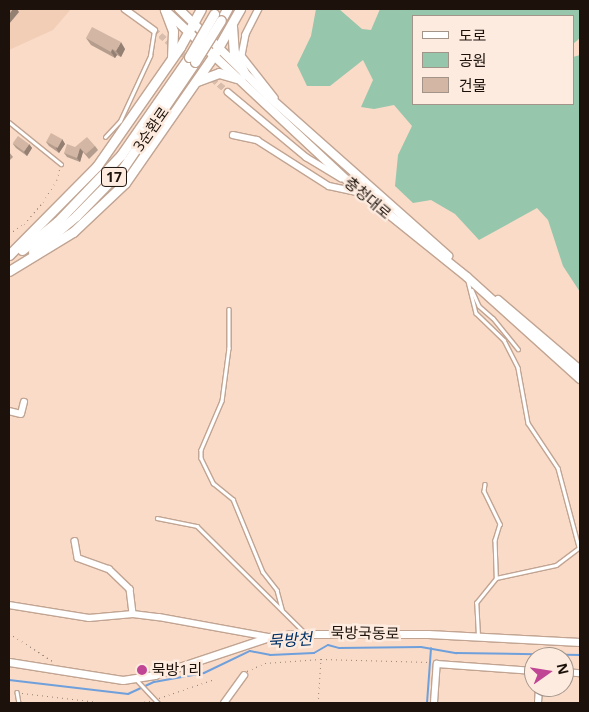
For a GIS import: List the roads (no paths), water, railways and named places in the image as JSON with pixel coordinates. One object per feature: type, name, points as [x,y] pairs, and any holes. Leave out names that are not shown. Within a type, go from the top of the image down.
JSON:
[{"type":"highway","points":[[164,9],[174,36],[171,60]]},
{"type":"highway","name":"3순환로","points":[[9,271],[53,237],[104,189],[143,142],[217,14],[227,9]]},
{"type":"highway","points":[[9,271],[72,232],[108,200],[140,166],[216,52],[240,9]]},
{"type":"highway","points":[[9,255],[97,166],[180,48],[195,19],[225,36]]},
{"type":"highway","points":[[232,23],[232,46],[245,75]]},
{"type":"highway","points":[[180,48],[206,67]]},
{"type":"highway","name":"3순환로","points":[[9,260],[57,222],[101,178],[139,132],[192,60]]},
{"type":"highway","points":[[196,81],[219,73],[236,78]]},
{"type":"main road","name":"충청대로","points":[[164,9],[195,19]]},
{"type":"main road","name":"충청대로","points":[[179,9],[195,19],[216,52],[236,78],[361,193],[468,281],[580,379]]},
{"type":"main road","name":"충청대로","points":[[216,52],[245,75],[580,370]]},
{"type":"street","points":[[126,9],[154,30]]},
{"type":"street","points":[[259,9],[244,41],[242,56],[265,88],[298,123]]},
{"type":"street","points":[[228,92],[306,157],[350,183]]},
{"type":"street","points":[[233,135],[257,140],[329,186],[361,193]]},
{"type":"street","points":[[9,410],[21,414],[24,402]]},
{"type":"street","points":[[75,541],[78,558],[109,569],[130,589],[133,614]]},
{"type":"street","points":[[9,605],[88,618],[133,614],[268,637]]},
{"type":"street","name":"묵방국동로","points":[[9,662],[112,681],[137,680],[155,675],[268,637],[305,634],[478,636],[580,642]]},
{"type":"street","points":[[434,703],[437,664],[524,670]]},
{"type":"street","points":[[224,703],[244,675]]},
{"type":"lane","points":[[104,136],[120,120],[150,56],[154,30]]},
{"type":"lane","points":[[9,122],[61,164]]},
{"type":"lane","points":[[468,281],[479,306],[493,318],[518,349]]},
{"type":"lane","points":[[468,281],[476,313],[504,340],[518,368],[528,423],[558,468],[580,547],[556,565],[496,578],[476,603],[478,636]]},
{"type":"lane","points":[[229,309],[230,348],[222,401],[201,450],[201,458],[212,483],[233,499],[263,572],[277,590],[282,608]]},
{"type":"lane","points":[[485,484],[484,491],[500,524],[495,540],[496,578]]},
{"type":"lane","points":[[157,518],[197,526],[245,577],[282,608],[305,634]]},
{"type":"lane","points":[[137,680],[158,703]]},
{"type":"lane","points":[[17,692],[19,703]]},
{"type":"waterway","name":"묵방천","points":[[9,680],[128,694],[154,682],[204,673],[250,651],[270,655],[314,653],[328,645],[339,648],[421,647],[456,653],[580,655]]},
{"type":"waterway","points":[[427,703],[431,648]]},
{"type":"tunnel","points":[[154,30],[228,92]]},
{"type":"place","name":"묵방1리","points":[[142,670]]}]
